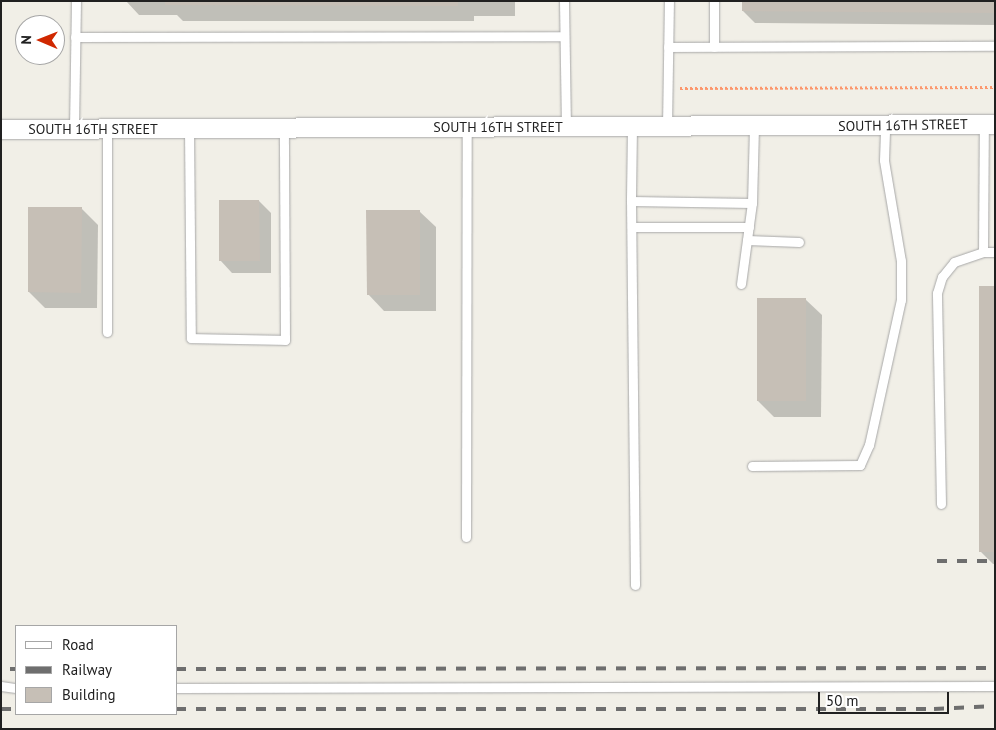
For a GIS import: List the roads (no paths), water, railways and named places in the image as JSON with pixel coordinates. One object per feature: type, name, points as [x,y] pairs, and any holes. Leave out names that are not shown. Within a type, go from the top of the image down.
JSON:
[{"type":"street","name":"SOUTH 16TH STREET","points":[[1,129],[989,124]]},
{"type":"lane","points":[[74,128],[76,1]]},
{"type":"lane","points":[[564,1],[566,127]]},
{"type":"lane","points":[[667,126],[669,1]]},
{"type":"lane","points":[[714,1],[714,47]]},
{"type":"lane","points":[[75,37],[564,36]]},
{"type":"lane","points":[[668,47],[995,46]]},
{"type":"lane","points":[[983,252],[989,124]]},
{"type":"lane","points":[[632,126],[635,585]]},
{"type":"lane","points":[[741,284],[752,203],[754,126]]},
{"type":"lane","points":[[752,466],[860,465],[869,445],[902,300],[901,261],[884,160],[885,126]]},
{"type":"lane","points":[[466,537],[467,127]]},
{"type":"lane","points":[[107,128],[107,332]]},
{"type":"lane","points":[[189,128],[191,338],[285,340],[284,128]]},
{"type":"lane","points":[[632,201],[752,203]]},
{"type":"lane","points":[[632,226],[749,227]]},
{"type":"lane","points":[[747,240],[799,242]]},
{"type":"lane","points":[[941,504],[937,293],[942,277],[954,262],[983,252],[995,252]]},
{"type":"lane","points":[[1,686],[15,688]]},
{"type":"lane","points":[[178,688],[995,686]]},
{"type":"railway","points":[[937,561],[995,561]]},
{"type":"railway","points":[[178,669],[995,668]]},
{"type":"railway","points":[[10,669],[15,669]]},
{"type":"railway","points":[[178,709],[934,709],[995,706]]},
{"type":"railway","points":[[1,709],[15,709]]}]
